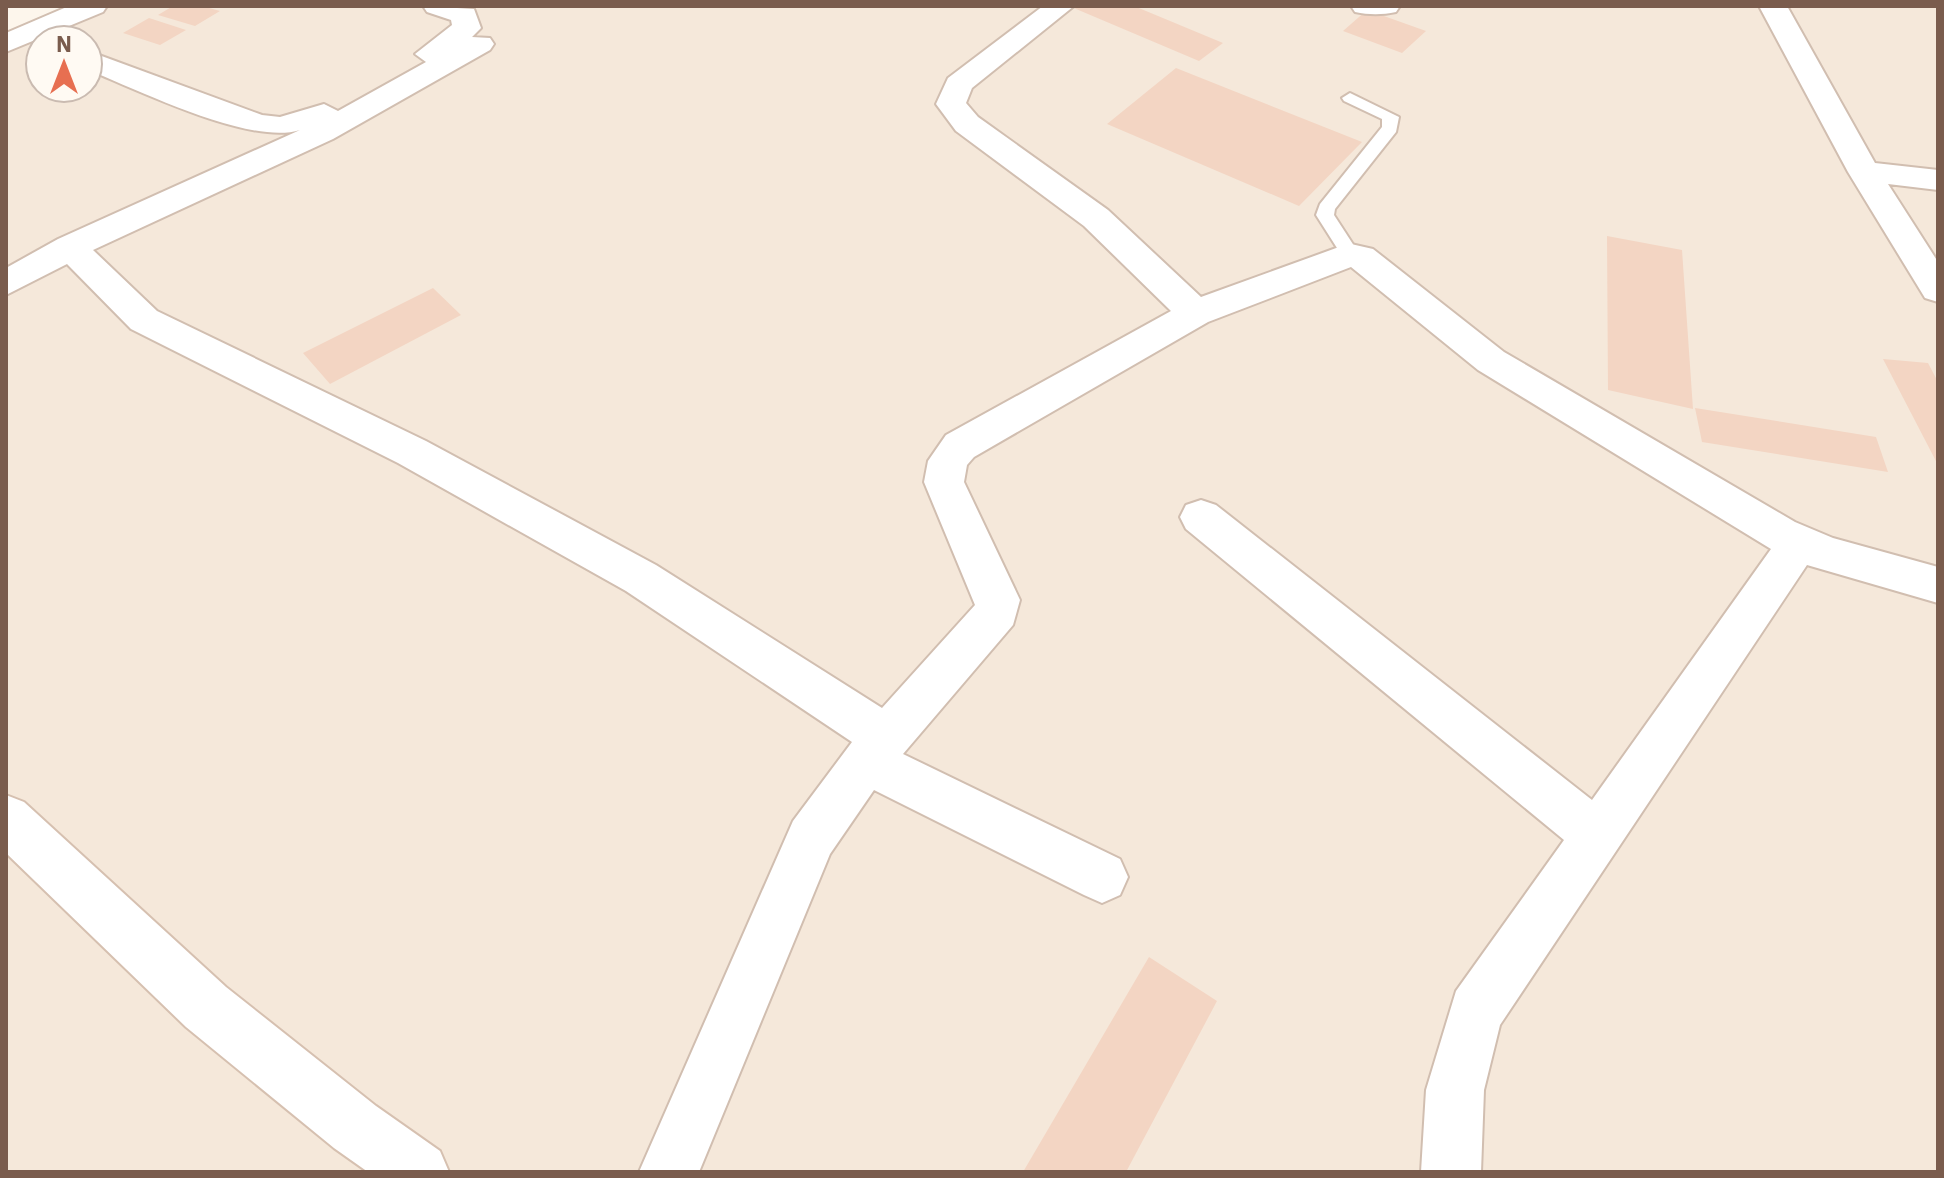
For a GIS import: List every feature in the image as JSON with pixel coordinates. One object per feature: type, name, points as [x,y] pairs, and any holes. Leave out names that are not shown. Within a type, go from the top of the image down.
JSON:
[{"type":"street","points":[[23,40],[93,6]]},
{"type":"street","points":[[104,66],[257,124],[282,126],[322,115],[462,35],[467,28],[464,15],[437,6]]},
{"type":"street","points":[[1060,6],[959,84],[951,104],[967,124],[1096,218],[1195,313]]},
{"type":"street","points":[[1365,6],[1386,6]]},
{"type":"street","points":[[1773,6],[1864,172],[1938,290]]},
{"type":"street","points":[[6,283],[70,247],[322,132],[480,44]]},
{"type":"street","points":[[1864,172],[1938,180]]},
{"type":"street","points":[[70,247],[144,320],[412,452],[641,578],[877,749],[1102,877]]},
{"type":"street","points":[[669,1172],[811,838],[877,749],[997,612],[998,600],[944,482],[948,461],[960,446],[1195,313],[1351,255],[1361,257],[1491,361],[1799,542],[1824,553],[1938,585]]},
{"type":"street","points":[[1201,517],[1595,834]]},
{"type":"street","points":[[1451,1172],[1450,1129],[1456,1071],[1476,1011],[1799,542]]},
{"type":"street","points":[[6,819],[206,1007],[355,1127],[419,1172]]},
{"type":"lane","points":[[1350,98],[1391,117],[1390,128],[1326,208],[1325,215],[1351,255]]},
{"type":"shaded area","points":[[71,6],[1938,6],[1938,1172],[6,1172],[6,32],[24,25],[24,104],[104,104],[104,24],[26,24]]},
{"type":"building","points":[[173,6],[202,6],[220,11],[195,26],[158,15]]},
{"type":"building","points":[[1069,6],[1134,6],[1223,43],[1199,61]]},
{"type":"building","points":[[1367,10],[1426,31],[1402,53],[1343,31]]},
{"type":"building","points":[[149,18],[186,30],[160,45],[123,33]]},
{"type":"building","points":[[1176,68],[1362,142],[1299,206],[1107,124]]},
{"type":"building","points":[[1607,236],[1682,250],[1693,409],[1608,390]]},
{"type":"building","points":[[433,288],[461,315],[330,384],[303,353]]},
{"type":"building","points":[[1883,359],[1928,363],[1938,382],[1938,465]]},
{"type":"building","points":[[1695,408],[1876,437],[1888,472],[1702,442]]},
{"type":"building","points":[[1149,957],[1217,1001],[1126,1172],[1023,1172]]}]
